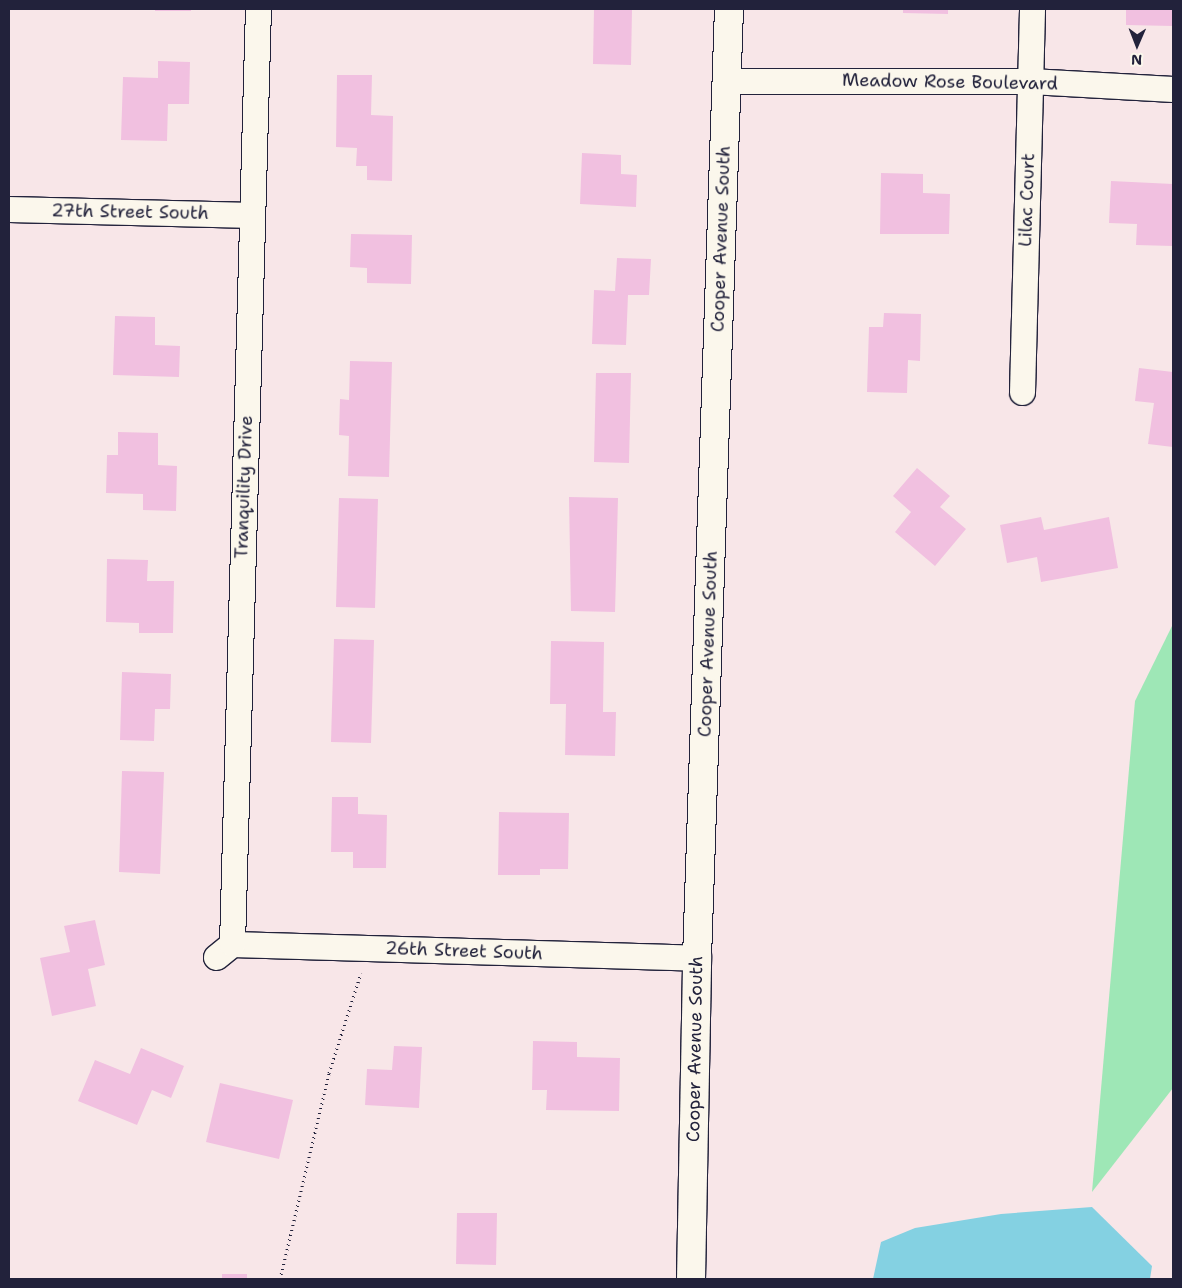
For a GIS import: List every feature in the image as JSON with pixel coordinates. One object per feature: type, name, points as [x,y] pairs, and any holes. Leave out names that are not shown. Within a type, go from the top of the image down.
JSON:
[{"type":"street","name":"Tranquility Drive","points":[[224,951],[258,9]]},
{"type":"street","name":"Cooper Avenue South","points":[[691,1279],[697,958],[729,9]]},
{"type":"street","name":"Lilac Court","points":[[1022,392],[1032,9]]},
{"type":"street","name":"Meadow Rose Boulevard","points":[[727,81],[1030,81],[1173,89]]},
{"type":"street","name":"27th Street South","points":[[9,209],[251,215]]},
{"type":"street","name":"26th Street South","points":[[224,951],[374,948],[697,958]]},
{"type":"path","points":[[280,1279],[329,1073],[355,986],[374,948]]},
{"type":"green space","points":[[1173,624],[1173,1088],[1092,1192],[1135,701]]},
{"type":"water","points":[[1092,1207],[1152,1266],[1150,1279],[873,1279],[881,1242],[915,1228],[1001,1214]]},
{"type":"building","points":[[155,9],[191,9],[191,11],[155,11]]},
{"type":"building","points":[[594,9],[632,9],[631,65],[593,64]]},
{"type":"building","points":[[903,9],[948,9],[948,14],[903,13]]},
{"type":"building","points":[[1126,9],[1173,9],[1173,26],[1126,25]]},
{"type":"building","points":[[158,61],[190,62],[189,104],[168,104],[167,141],[121,140],[123,77],[158,78]]},
{"type":"building","points":[[337,75],[372,75],[371,115],[393,116],[392,181],[367,180],[367,166],[356,166],[357,148],[336,147]]},
{"type":"building","points":[[582,153],[621,155],[621,174],[637,175],[636,207],[580,204]]},
{"type":"building","points":[[881,173],[923,174],[923,193],[950,194],[949,234],[880,234]]},
{"type":"building","points":[[1111,181],[1173,184],[1173,246],[1136,245],[1137,224],[1109,223]]},
{"type":"building","points":[[351,234],[412,235],[411,284],[367,283],[367,268],[350,267]]},
{"type":"building","points":[[617,258],[651,259],[649,295],[628,295],[626,345],[592,344],[594,290],[615,291]]},
{"type":"building","points":[[884,313],[921,314],[920,361],[908,360],[907,393],[867,392],[869,327],[883,327]]},
{"type":"building","points":[[115,316],[155,317],[155,345],[180,346],[179,377],[113,375]]},
{"type":"building","points":[[350,361],[392,362],[389,477],[348,476],[349,436],[339,435],[340,399],[349,400]]},
{"type":"building","points":[[1139,368],[1173,372],[1173,447],[1148,444],[1154,403],[1135,401]]},
{"type":"building","points":[[596,373],[631,373],[629,463],[594,462]]},
{"type":"building","points":[[118,432],[158,433],[158,465],[177,466],[176,511],[143,510],[143,494],[106,493],[107,455],[118,455]]},
{"type":"building","points":[[917,468],[950,496],[940,507],[966,529],[935,566],[895,532],[911,512],[893,496]]},
{"type":"building","points":[[569,497],[618,498],[615,612],[571,611]]},
{"type":"building","points":[[339,498],[378,499],[375,608],[336,607]]},
{"type":"building","points":[[1041,517],[1044,530],[1109,517],[1118,568],[1041,582],[1037,557],[1007,563],[1000,525]]},
{"type":"building","points":[[107,559],[148,560],[147,581],[174,581],[173,633],[139,633],[139,623],[106,622]]},
{"type":"building","points":[[334,639],[374,640],[371,743],[331,742]]},
{"type":"building","points":[[551,641],[604,642],[603,712],[616,712],[615,756],[565,755],[566,704],[550,704]]},
{"type":"building","points":[[122,672],[171,674],[170,709],[155,709],[154,741],[120,740]]},
{"type":"building","points":[[122,771],[164,772],[160,874],[119,872]]},
{"type":"building","points":[[332,797],[358,797],[358,814],[387,815],[386,868],[353,868],[353,852],[331,852]]},
{"type":"building","points":[[499,812],[569,813],[568,869],[540,869],[540,875],[498,875]]},
{"type":"building","points":[[95,920],[105,965],[88,969],[96,1006],[52,1016],[40,958],[70,952],[64,926]]},
{"type":"building","points":[[533,1041],[577,1042],[577,1057],[620,1058],[619,1111],[546,1110],[547,1090],[532,1090]]},
{"type":"building","points":[[394,1046],[422,1047],[419,1108],[365,1105],[367,1069],[392,1070]]},
{"type":"building","points":[[141,1048],[184,1066],[171,1098],[152,1090],[137,1125],[78,1101],[95,1060],[130,1074]]},
{"type":"building","points":[[220,1083],[293,1100],[279,1159],[206,1142]]},
{"type":"building","points":[[457,1213],[497,1213],[496,1265],[456,1264]]},
{"type":"building","points":[[222,1274],[247,1274],[247,1279],[222,1279]]}]
